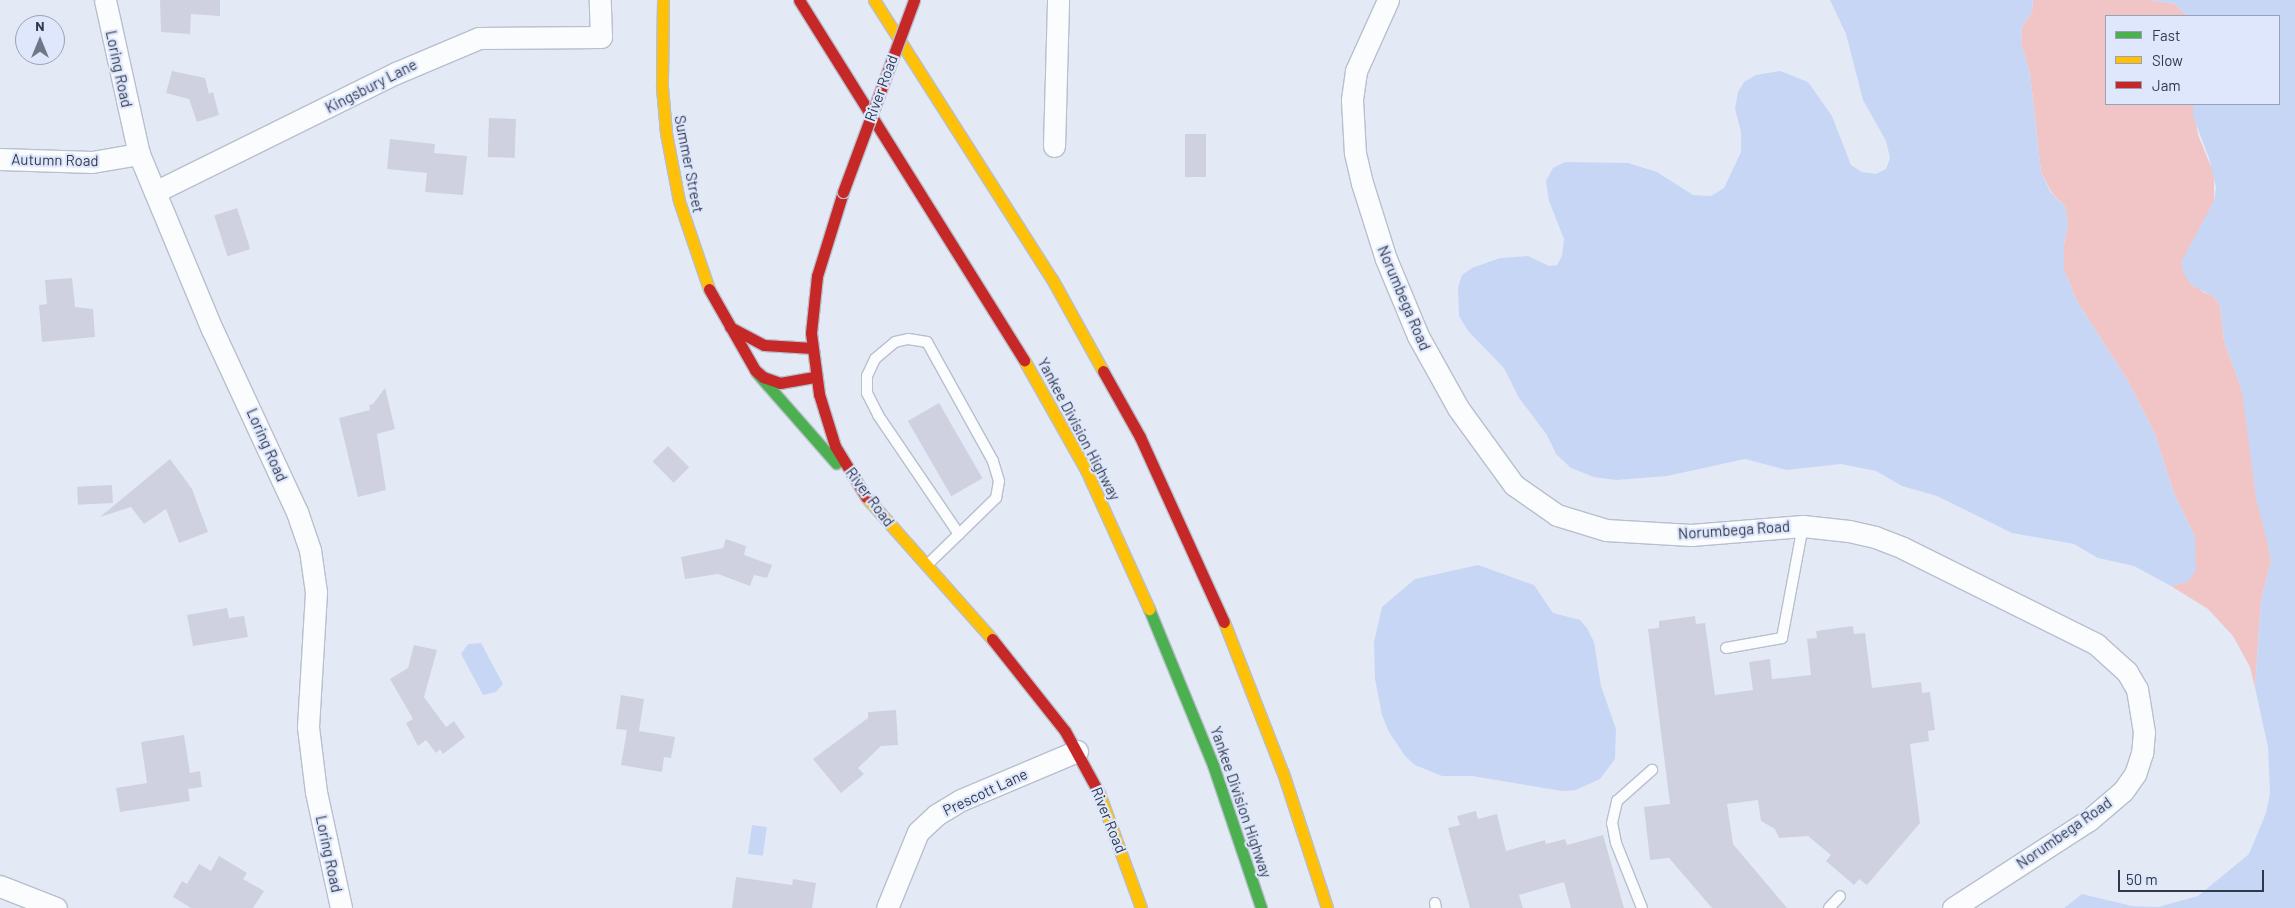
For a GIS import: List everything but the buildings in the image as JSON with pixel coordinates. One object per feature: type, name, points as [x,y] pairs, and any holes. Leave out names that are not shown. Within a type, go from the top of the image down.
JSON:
[{"type":"main road","name":"Summer Street","points":[[663,0],[663,102],[674,178],[693,247],[710,292],[755,370],[776,398],[862,492]]},
{"type":"main road","name":"Yankee Division Highway","points":[[799,0],[1000,317],[1086,470],[1178,674],[1219,782],[1261,908]]},
{"type":"main road","points":[[874,0],[1052,279],[1140,437],[1202,568],[1245,672],[1283,773],[1327,908]]},
{"type":"main road","name":"River Road","points":[[914,0],[843,192],[817,276],[812,348],[815,378],[835,446],[862,492],[1033,687],[1077,751],[1117,836],[1141,908]]},
{"type":"main road","points":[[729,326],[764,345],[812,348]]},
{"type":"main road","points":[[755,370],[780,383],[815,378]]},
{"type":"street","name":"Loring Road","points":[[104,0],[139,154],[212,329],[297,512],[310,550],[316,592],[308,727],[316,792],[341,908]]},
{"type":"street","name":"Kingsbury Lane","points":[[155,192],[396,73],[479,38],[601,37],[600,0]]},
{"type":"street","points":[[1054,146],[1058,0]]},
{"type":"street","name":"Norumbega Road","points":[[1388,0],[1369,38],[1356,71],[1353,124],[1362,183],[1386,259],[1418,336],[1440,379],[1497,465],[1514,485],[1557,514],[1606,530],[1691,535],[1803,526],[1849,530],[1903,548],[2096,644],[2114,657],[2137,689],[2144,732],[2142,753],[2134,774],[2123,790],[2089,820],[1953,908]]},
{"type":"street","name":"Autumn Road","points":[[0,159],[92,162],[139,154]]},
{"type":"street","name":"Prescott Lane","points":[[887,908],[918,832],[936,815],[961,800],[1077,751]]},
{"type":"street","points":[[0,886],[56,908]]},
{"type":"lane","points":[[927,565],[959,534],[996,498],[999,481],[993,461],[927,342],[908,339],[895,342],[875,359],[867,376],[867,393],[878,415],[959,534]]},
{"type":"lane","points":[[1726,648],[1782,638],[1803,526]]},
{"type":"lane","points":[[1642,908],[1616,843],[1612,822],[1617,801],[1652,770]]},
{"type":"lane","points":[[1828,908],[1840,896]]},
{"type":"shaded area","points":[[2033,0],[2150,0],[2175,4],[2186,15],[2105,15],[2105,105],[2193,105],[2198,135],[2214,174],[2214,201],[2207,215],[2201,291],[2213,296],[2220,305],[2224,341],[2242,391],[2271,561],[2261,601],[2255,688],[2250,667],[2233,636],[2208,609],[2171,586],[2187,582],[2195,537],[2173,491],[2155,434],[2128,381],[2077,301],[2064,270],[2064,245],[2068,224],[2065,206],[2052,193],[2041,172],[2030,73],[2021,43],[2022,27],[2032,12]]},
{"type":"water","points":[[1830,0],[2033,0],[2032,12],[2022,27],[2021,43],[2030,73],[2041,172],[2051,193],[2065,206],[2068,224],[2064,245],[2064,270],[2077,301],[2128,381],[2155,434],[2173,491],[2195,537],[2196,570],[2188,582],[2171,586],[2134,566],[2098,558],[2074,544],[2012,533],[1937,496],[1902,486],[1876,471],[1841,464],[1787,470],[1745,459],[1667,476],[1616,480],[1594,477],[1571,468],[1556,454],[1547,435],[1519,398],[1504,368],[1468,331],[1459,316],[1458,287],[1462,275],[1472,268],[1500,258],[1528,256],[1549,266],[1557,265],[1562,256],[1564,239],[1549,201],[1546,181],[1553,168],[1565,162],[1628,163],[1657,172],[1693,195],[1711,196],[1724,188],[1741,152],[1741,132],[1735,109],[1738,92],[1744,82],[1756,75],[1780,71],[1808,82],[1832,116],[1851,165],[1862,172],[1876,174],[1886,169],[1890,158],[1886,141],[1863,100],[1846,34]]},
{"type":"water","points":[[2150,0],[2295,0],[2295,908],[2064,908],[2082,894],[2132,906],[2158,907],[2198,896],[2249,854],[2266,813],[2270,793],[2268,747],[2255,688],[2261,601],[2271,561],[2256,499],[2242,391],[2224,341],[2220,305],[2213,296],[2191,285],[2184,274],[2181,262],[2214,201],[2216,188],[2209,158],[2193,116],[2193,105],[2280,105],[2280,15],[2186,15],[2175,4]]},
{"type":"water","points":[[1478,565],[1534,585],[1553,613],[1580,620],[1587,628],[1594,642],[1601,686],[1616,729],[1615,759],[1600,779],[1576,790],[1562,791],[1472,776],[1442,776],[1415,765],[1405,756],[1389,732],[1382,715],[1375,679],[1374,642],[1382,607],[1415,579]]},
{"type":"water","points":[[481,643],[503,684],[496,692],[483,695],[461,654],[468,644]]},
{"type":"water","points":[[752,825],[767,827],[763,856],[748,854]]},
{"type":"traffic: fast","points":[[757,373],[836,463]]},
{"type":"traffic: fast","points":[[1149,609],[1213,765],[1261,908]]},
{"type":"traffic: slow","points":[[663,0],[662,87],[666,133],[679,201],[709,289]]},
{"type":"traffic: slow","points":[[874,0],[1052,279],[1103,371]]},
{"type":"traffic: slow","points":[[1024,360],[1086,470],[1149,609]]},
{"type":"traffic: slow","points":[[866,497],[992,639]]},
{"type":"traffic: slow","points":[[1224,622],[1283,773],[1327,908]]},
{"type":"traffic: slow","points":[[1099,793],[1141,908]]},
{"type":"traffic: jam","points":[[799,0],[1024,360]]},
{"type":"traffic: jam","points":[[843,192],[914,0]]},
{"type":"traffic: jam","points":[[843,192],[817,276],[811,333],[819,394],[835,446],[866,497]]},
{"type":"traffic: jam","points":[[709,289],[755,370],[763,377],[780,383],[815,377]]},
{"type":"traffic: jam","points":[[730,327],[764,345],[812,348]]},
{"type":"traffic: jam","points":[[1103,371],[1140,437],[1224,622]]},
{"type":"traffic: jam","points":[[992,639],[1065,731],[1099,793]]}]
